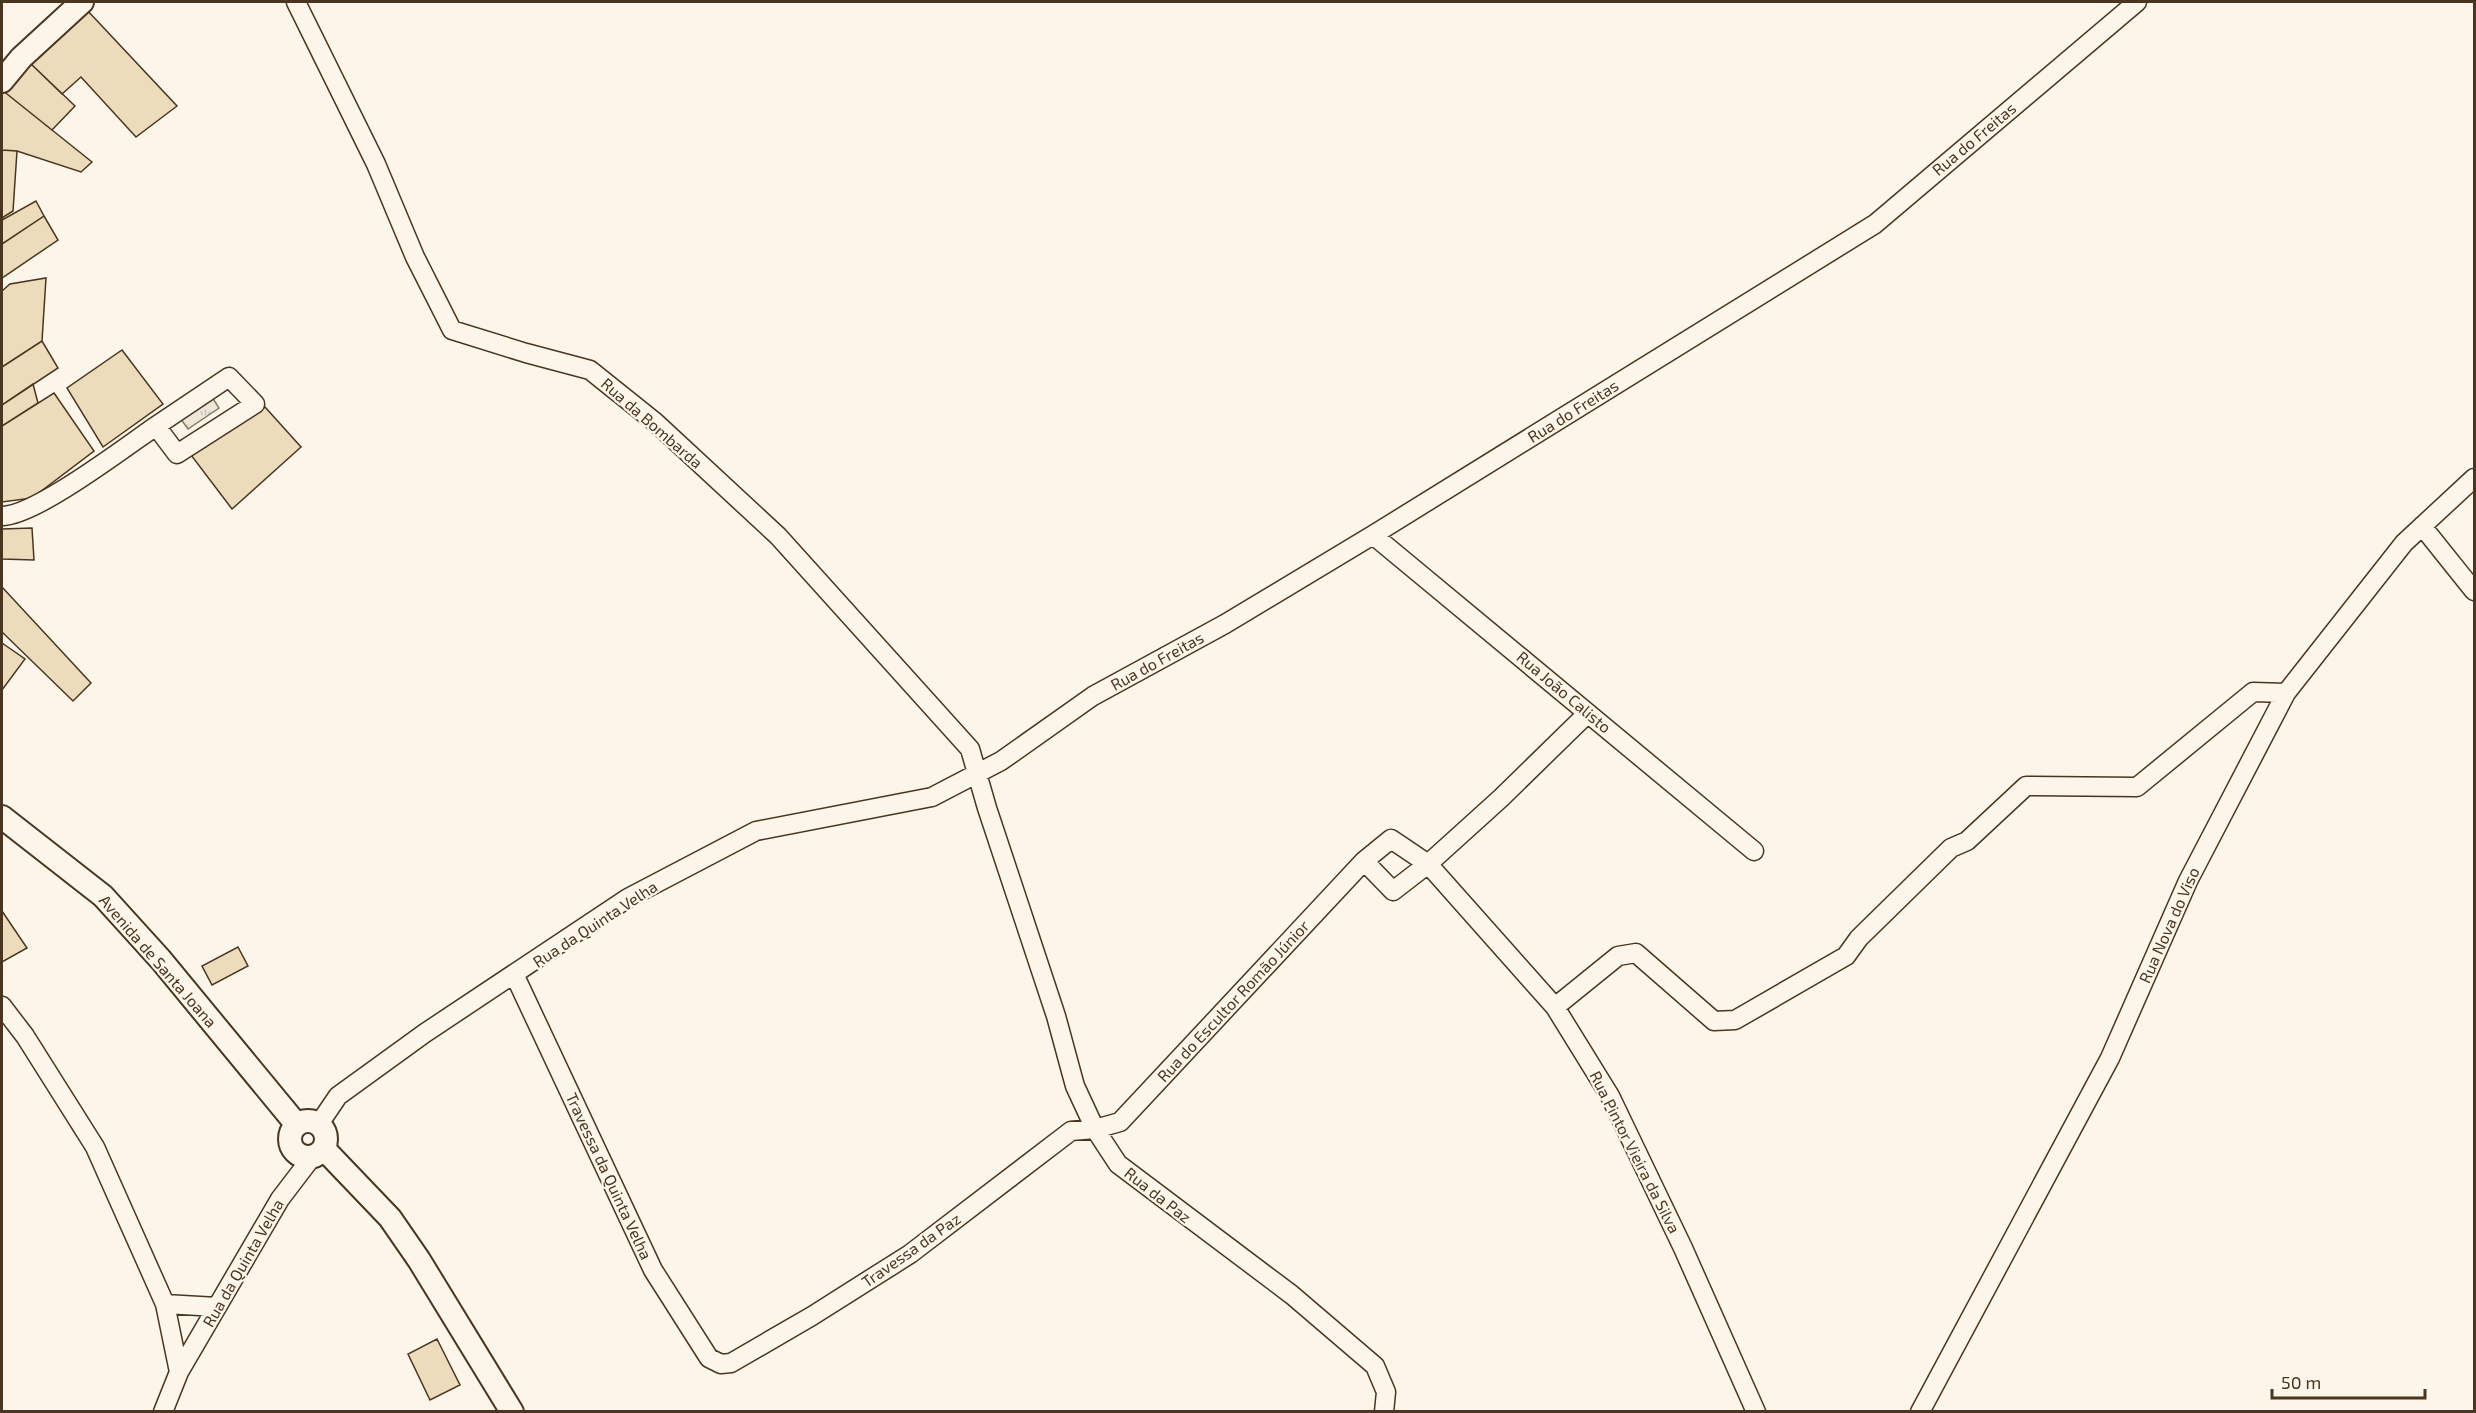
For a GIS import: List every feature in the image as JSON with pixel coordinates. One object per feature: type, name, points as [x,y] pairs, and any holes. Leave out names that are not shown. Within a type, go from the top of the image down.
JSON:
[{"type":"street","points":[[2,81],[21,58],[82,2]]},
{"type":"street","name":"Rua da Bombarda","points":[[296,2],[376,164],[415,257],[452,330],[526,353],[590,369],[655,422],[778,536],[970,749],[976,774]]},
{"type":"street","name":"Rua do Freitas","points":[[976,774],[1001,761],[1093,696],[1225,624],[1373,535],[1875,224],[2137,2]]},
{"type":"street","points":[[2,516],[9,516],[39,504],[229,377],[255,404],[177,454],[156,426]]},
{"type":"street","name":"Rua Nova do Viso","points":[[1920,1412],[2110,1058],[2188,881],[2286,693],[2404,543],[2475,478]]},
{"type":"street","points":[[2422,526],[2475,591]]},
{"type":"street","name":"Rua João Calisto","points":[[1373,535],[1754,851]]},
{"type":"street","points":[[1556,1007],[1618,956],[1636,953],[1714,1021],[1735,1020],[1846,956],[1859,938],[1951,848],[1967,841],[2026,786],[2137,787],[2253,692],[2286,693]]},
{"type":"street","points":[[1364,861],[1393,891],[1428,864],[1501,798],[1588,713]]},
{"type":"street","name":"Rua da Quinta Velha","points":[[308,1124],[338,1096],[426,1033],[515,976],[628,898],[756,831],[932,798],[976,774]]},
{"type":"street","name":"Rua da Paz","points":[[976,774],[1056,1016],[1075,1086],[1095,1129],[1118,1164],[1292,1296],[1375,1366],[1386,1392],[1384,1412]]},
{"type":"street","name":"Avenida de Santa Joana","points":[[2,817],[103,896],[308,1124]]},
{"type":"street","name":"Rua do Escultor Romão Júnior","points":[[1095,1129],[1120,1122],[1364,861],[1391,839],[1428,864]]},
{"type":"street","name":"Rua Pintor Vieira da Silva","points":[[1428,864],[1556,1007],[1610,1096],[1683,1248],[1756,1412]]},
{"type":"street","name":"Travessa da Quinta Velha","points":[[515,976],[653,1270],[709,1358],[721,1364]]},
{"type":"street","points":[[2,1006],[25,1036],[95,1147],[165,1304],[179,1372]]},
{"type":"street","points":[[318,1153],[327,1138],[308,1124],[291,1135],[292,1147],[300,1155],[318,1153],[390,1218],[419,1260],[512,1412]]},
{"type":"street","name":"Travessa da Paz","points":[[721,1364],[731,1363],[812,1316],[910,1254],[1071,1131],[1095,1129]]},
{"type":"street","name":"Rua da Quinta Velha","points":[[163,1412],[179,1372],[280,1199],[318,1153]]},
{"type":"street","points":[[165,1304],[217,1307]]},
{"type":"green space","points":[[212,397],[219,408],[188,429],[180,418]]},
{"type":"building","points":[[86,9],[177,106],[136,137],[81,77],[62,94],[29,62]]},
{"type":"building","points":[[29,62],[75,106],[52,130],[2,90]]},
{"type":"building","points":[[2,90],[92,162],[81,172],[17,151],[2,150]]},
{"type":"building","points":[[2,150],[17,151],[13,211],[2,218]]},
{"type":"building","points":[[36,201],[44,216],[2,244],[2,220]]},
{"type":"building","points":[[44,216],[58,240],[2,278],[2,244]]},
{"type":"building","points":[[46,278],[42,341],[2,367],[2,291],[10,284]]},
{"type":"building","points":[[42,341],[58,368],[2,405],[2,367]]},
{"type":"building","points":[[122,350],[163,404],[103,447],[67,388]]},
{"type":"building","points":[[33,384],[38,403],[2,426],[2,405]]},
{"type":"building","points":[[54,393],[94,451],[32,498],[2,502],[2,426]]},
{"type":"building","points":[[265,407],[301,447],[232,509],[191,455]]},
{"type":"building","points":[[32,528],[34,560],[2,559],[2,529]]},
{"type":"building","points":[[2,587],[91,683],[73,701],[2,632]]},
{"type":"building","points":[[2,643],[25,659],[2,690]]},
{"type":"building","points":[[2,911],[27,948],[2,962]]},
{"type":"building","points":[[238,947],[248,966],[212,985],[202,966]]},
{"type":"building","points":[[437,1339],[460,1385],[430,1400],[408,1354]]}]
